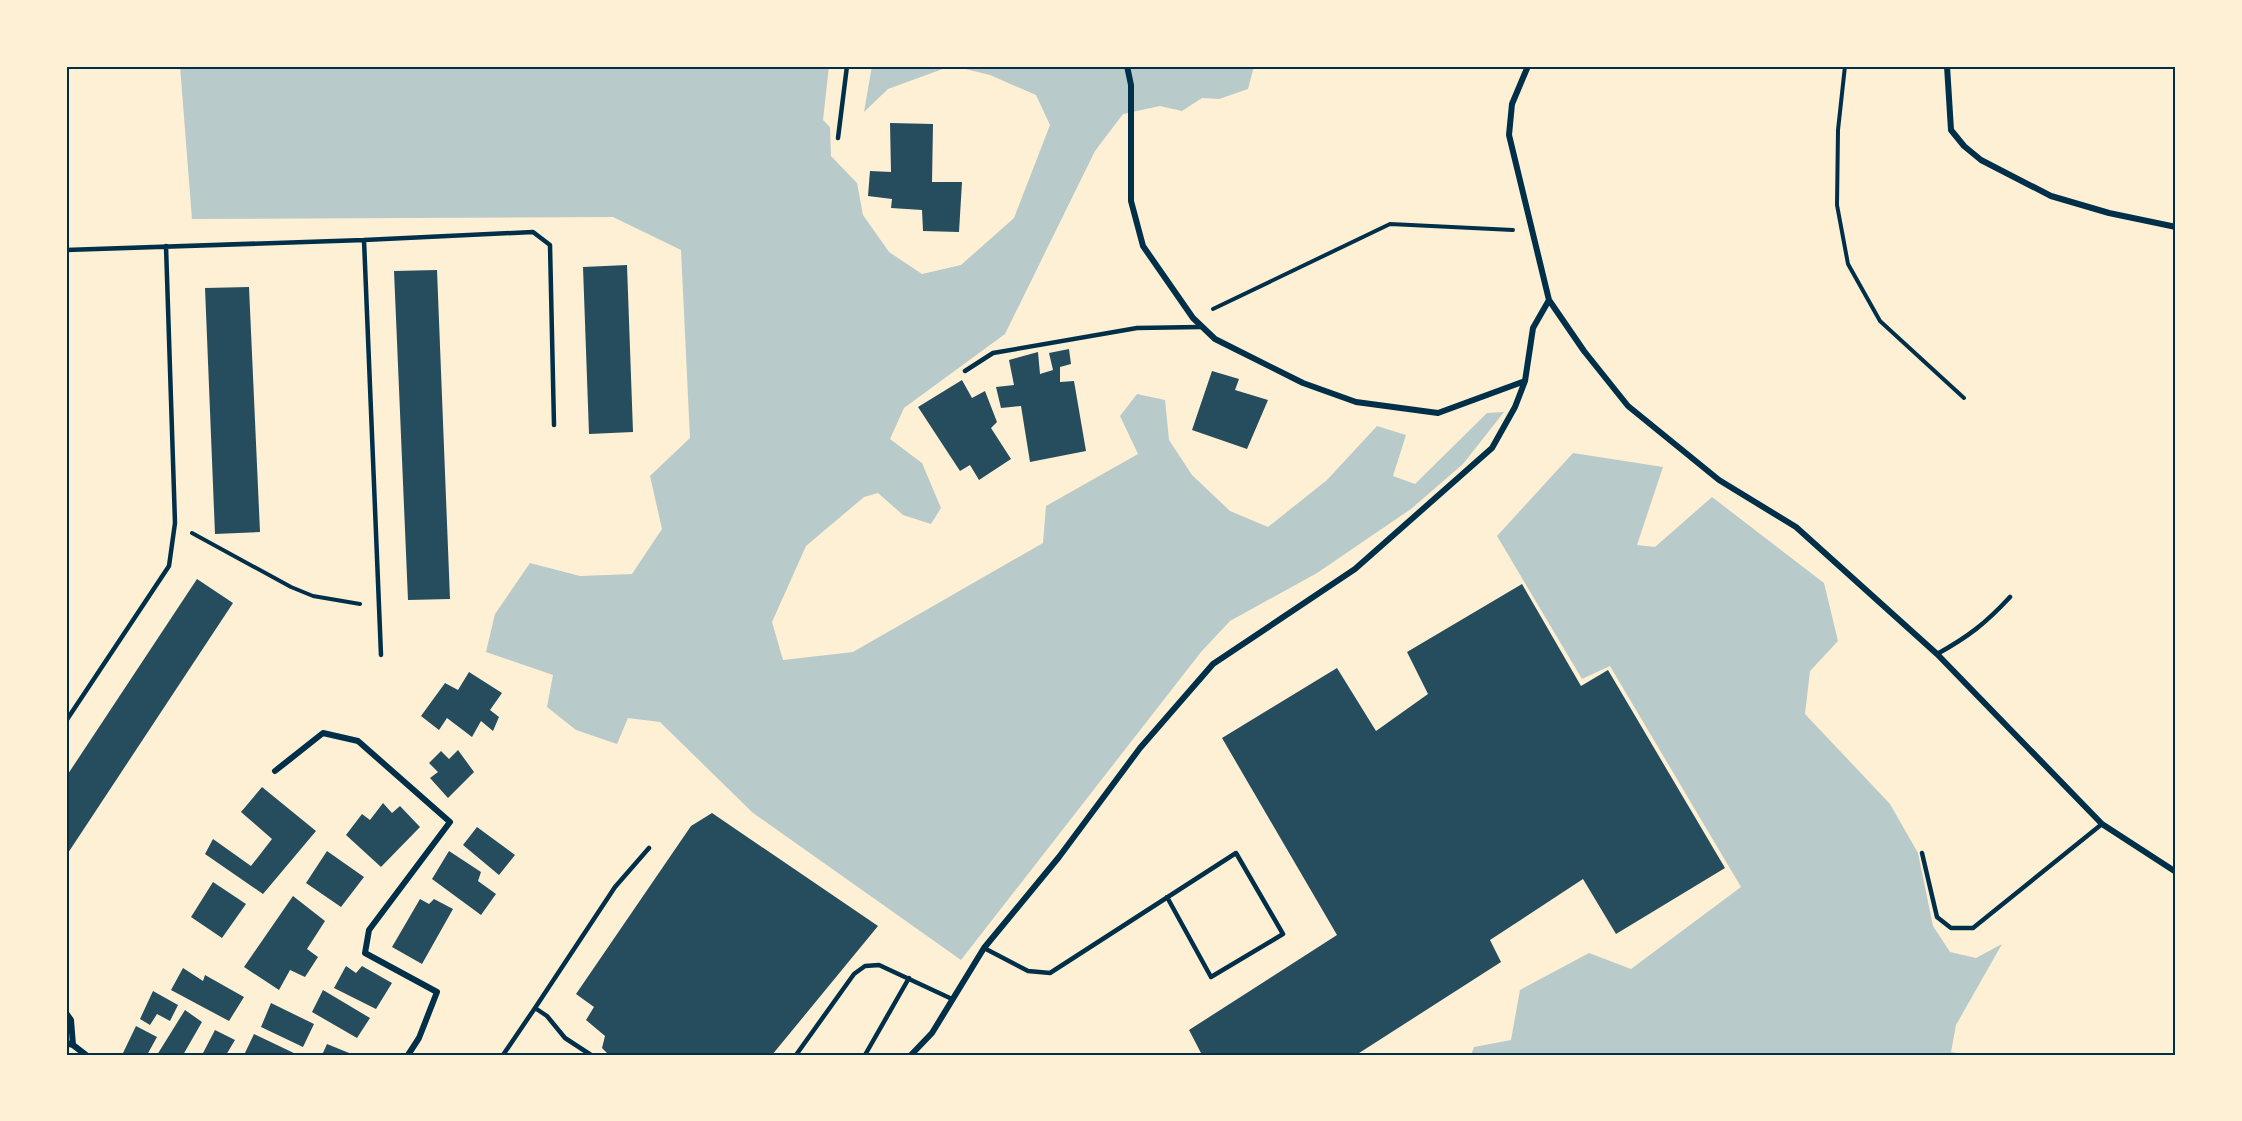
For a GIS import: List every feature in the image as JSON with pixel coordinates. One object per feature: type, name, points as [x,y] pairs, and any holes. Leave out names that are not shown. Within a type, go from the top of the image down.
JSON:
[{"type":"street","points":[[1127,66],[1131,85],[1131,201],[1143,246],[1193,318],[1215,339],[1303,383],[1356,402],[1438,412],[1525,381]]},
{"type":"street","points":[[1528,66],[1512,104],[1509,135],[1549,300],[1584,351],[1628,406],[1719,480],[1796,527],[1937,654],[2102,824],[2176,872]]},
{"type":"street","points":[[1947,66],[1951,130],[1964,146],[1981,160],[2051,196],[2109,213],[2176,226]]},
{"type":"street","points":[[911,1055],[932,1033],[984,948],[1059,857],[1140,748],[1213,664],[1355,569],[1492,448],[1515,407],[1525,381],[1533,328],[1549,300]]},
{"type":"street","points":[[275,771],[323,733],[358,741],[450,822],[369,930],[365,953],[437,992],[419,1038],[408,1055]]},
{"type":"street","points":[[66,1013],[71,1020],[69,1044],[86,1055]]},
{"type":"lane","points":[[838,138],[847,66]]},
{"type":"lane","points":[[66,250],[534,232],[550,246],[554,425]]},
{"type":"lane","points":[[364,240],[381,655]]},
{"type":"lane","points":[[66,721],[169,566],[175,523],[166,246]]},
{"type":"lane","points":[[965,371],[993,353],[1137,328],[1200,327]]},
{"type":"lane","points":[[1937,654],[1986,623],[2010,597]]},
{"type":"lane","points":[[1922,853],[1937,917],[1951,928],[1972,927],[2102,824]]},
{"type":"lane","points":[[503,1055],[615,887],[649,848]]},
{"type":"lane","points":[[984,948],[1028,971],[1050,973],[1167,897],[1236,853],[1283,934],[1211,977],[1167,897]]},
{"type":"lane","points":[[796,1055],[854,974],[866,966],[879,965],[952,999]]},
{"type":"lane","points":[[865,1055],[909,978]]},
{"type":"lane","points":[[535,1008],[547,1016],[565,1038],[591,1055]]},
{"type":"path","points":[[1845,66],[1838,130],[1837,205],[1848,264],[1880,321],[1964,398]]},
{"type":"path","points":[[1193,318],[1390,224],[1532,231]]},
{"type":"path","points":[[175,523],[291,587],[313,596],[379,606]]},
{"type":"shaded area","points":[[180,66],[829,66],[823,120],[830,127],[831,156],[857,183],[863,215],[889,252],[922,274],[961,265],[1014,218],[1050,125],[1036,95],[990,75],[953,66],[1254,66],[1248,89],[1219,99],[1202,98],[1182,111],[1160,106],[1123,114],[1095,151],[1005,334],[904,408],[890,439],[922,463],[941,508],[931,524],[903,515],[878,493],[864,497],[806,546],[772,622],[783,660],[853,652],[1043,543],[1046,506],[1138,454],[1120,416],[1137,394],[1165,400],[1169,440],[1192,475],[1230,511],[1268,527],[1327,480],[1377,426],[1406,435],[1393,476],[1415,484],[1487,413],[1504,412],[1463,464],[1411,509],[1317,573],[1230,621],[1201,652],[961,960],[753,813],[660,722],[628,718],[617,744],[576,730],[547,707],[553,675],[486,652],[495,614],[530,563],[580,576],[632,574],[662,529],[650,476],[690,438],[681,250],[613,217],[192,219]]},
{"type":"shaded area","points":[[872,66],[951,66],[888,89],[864,112]]},
{"type":"shaded area","points":[[1573,453],[1663,467],[1637,545],[1655,547],[1712,497],[1824,583],[1838,641],[1810,671],[1805,714],[1890,804],[1918,853],[1933,926],[1950,952],[1976,958],[2002,944],[1956,1025],[1951,1052],[1969,1055],[1471,1055],[1474,1047],[1511,1040],[1520,990],[1589,953],[1631,969],[1741,887],[1610,666],[1582,679],[1497,536]]},
{"type":"building","points":[[890,123],[933,124],[932,182],[962,182],[959,232],[923,231],[922,210],[891,208],[892,199],[868,196],[870,171],[891,172]]},
{"type":"building","points":[[627,265],[633,432],[589,434],[583,267]]},
{"type":"building","points":[[437,270],[450,599],[408,600],[394,271]]},
{"type":"building","points":[[249,287],[260,532],[215,534],[205,288]]},
{"type":"building","points":[[1069,349],[1071,364],[1060,367],[1060,382],[1074,381],[1086,451],[1030,462],[1021,406],[1001,408],[996,387],[1014,385],[1009,360],[1038,352],[1040,374],[1053,370],[1049,353]]},
{"type":"building","points":[[1212,371],[1239,379],[1235,390],[1268,400],[1247,449],[1192,430]]},
{"type":"building","points":[[962,380],[972,398],[985,391],[997,422],[991,428],[1011,459],[979,480],[970,465],[960,471],[918,407]]},
{"type":"building","points":[[197,579],[233,603],[66,856],[66,777]]},
{"type":"building","points":[[1522,584],[1581,686],[1608,670],[1725,868],[1616,934],[1583,879],[1490,940],[1501,962],[1356,1055],[1202,1055],[1189,1030],[1337,935],[1222,738],[1337,668],[1376,731],[1428,694],[1407,652]]},
{"type":"building","points":[[469,672],[502,693],[490,710],[499,717],[493,731],[481,721],[472,737],[447,718],[439,730],[421,716],[445,683],[458,690]]},
{"type":"building","points":[[458,750],[474,772],[448,798],[430,778],[438,772],[429,763],[441,751],[449,759]]},
{"type":"building","points":[[262,787],[316,831],[263,894],[205,854],[213,839],[251,866],[272,839],[241,812]]},
{"type":"building","points":[[383,803],[392,813],[400,806],[420,827],[381,867],[346,835],[362,814],[370,820]]},
{"type":"building","points":[[712,813],[878,926],[772,1055],[609,1055],[602,1048],[605,1036],[586,1020],[594,1007],[576,994],[691,826]]},
{"type":"building","points":[[477,827],[515,855],[499,875],[463,845]]},
{"type":"building","points":[[327,851],[364,877],[341,907],[306,883]]},
{"type":"building","points":[[449,851],[481,872],[478,881],[496,894],[481,915],[432,879]]},
{"type":"building","points":[[213,882],[246,904],[222,938],[191,917]]},
{"type":"building","points":[[293,896],[325,921],[307,949],[318,957],[305,977],[290,970],[279,990],[244,967]]},
{"type":"building","points":[[420,899],[429,904],[434,899],[453,909],[422,964],[392,947]]},
{"type":"building","points":[[346,966],[356,973],[362,966],[392,983],[376,1009],[334,988]]},
{"type":"building","points":[[183,968],[203,981],[205,975],[244,997],[229,1021],[171,990]]},
{"type":"building","points":[[323,990],[370,1018],[357,1038],[312,1012]]},
{"type":"building","points":[[153,991],[178,1005],[170,1021],[157,1014],[150,1025],[140,1019]]},
{"type":"building","points":[[271,1003],[314,1024],[303,1047],[261,1027]]},
{"type":"building","points":[[185,1010],[202,1022],[183,1055],[157,1055]]},
{"type":"building","points":[[136,1026],[157,1037],[147,1055],[123,1053]]},
{"type":"building","points":[[215,1030],[235,1040],[226,1055],[202,1055]]},
{"type":"building","points":[[254,1034],[298,1055],[244,1055]]},
{"type":"building","points":[[327,1044],[354,1055],[322,1055]]}]
